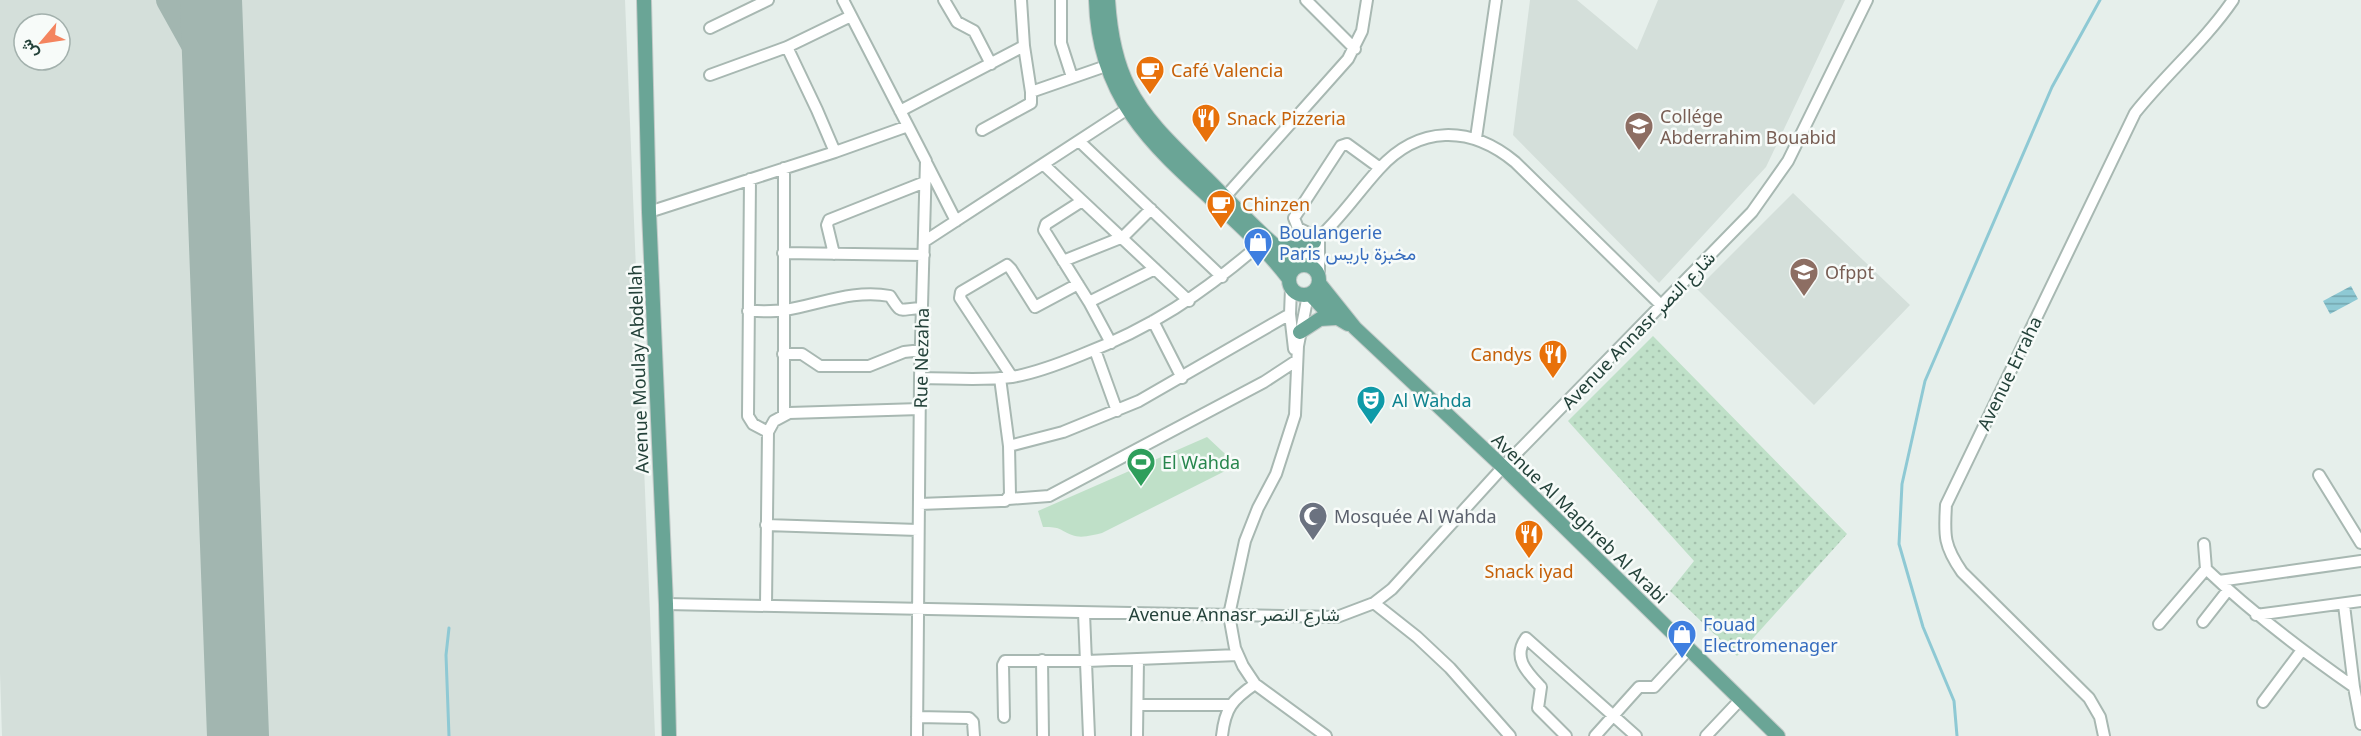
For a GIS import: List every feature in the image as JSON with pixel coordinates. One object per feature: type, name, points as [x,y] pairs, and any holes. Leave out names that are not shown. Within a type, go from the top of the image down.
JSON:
[{"type":"main road","name":"Avenue Moulay Abdellah","points":[[644,0],[649,212],[666,604],[669,736]]},
{"type":"main road","points":[[1096,0],[1098,30],[1106,66],[1126,110],[1160,149],[1258,245],[1298,294],[1309,295],[1316,290],[1319,280],[1310,266],[1300,265],[1276,247],[1157,128],[1136,100],[1123,76],[1115,50],[1108,0]]},
{"type":"main road","points":[[1276,247],[1295,248],[1316,240]]},
{"type":"main road","points":[[1290,284],[1292,271],[1300,265]]},
{"type":"main road","name":"Avenue Al Maghreb Al Arabi","points":[[1319,280],[1355,328],[1503,467],[1778,736]]},
{"type":"main road","name":"Avenue Al Maghreb Al Arabi","points":[[1309,295],[1335,318],[1355,328]]},
{"type":"main road","points":[[1300,332],[1320,319],[1335,318]]},
{"type":"street","points":[[710,28],[768,0]]},
{"type":"street","name":"Rue Nezaha","points":[[843,0],[926,161],[921,308],[917,736]]},
{"type":"street","points":[[944,0],[957,22],[974,31],[991,64]]},
{"type":"street","points":[[982,130],[1031,103],[1021,0]]},
{"type":"street","points":[[1061,0],[1061,43],[1072,77]]},
{"type":"street","points":[[1306,0],[1355,49]]},
{"type":"street","points":[[1225,197],[1338,72],[1355,49],[1362,31],[1367,0]]},
{"type":"street","points":[[1476,138],[1496,0]]},
{"type":"street","name":"Avenue Annasr شارع النصر","points":[[666,604],[766,604],[1337,617],[1374,603],[1406,574],[1503,467],[1752,212],[1769,190],[1803,134],[1867,0]]},
{"type":"street","name":"Avenue Erraha","points":[[2104,736],[2100,717],[2089,698],[1962,572],[1952,558],[1944,535],[1946,505],[2135,113],[2217,22],[2232,0]]},
{"type":"street","points":[[710,75],[787,47],[851,16]]},
{"type":"street","points":[[900,111],[1024,46]]},
{"type":"street","points":[[787,47],[835,152]]},
{"type":"street","points":[[1031,92],[1106,66]]},
{"type":"street","points":[[925,241],[1126,110]]},
{"type":"street","points":[[649,212],[908,126]]},
{"type":"street","points":[[1300,265],[1308,249],[1380,168],[1397,154],[1428,138],[1451,134],[1476,138],[1491,145],[1515,162],[1662,306]]},
{"type":"street","points":[[1079,141],[1222,277]]},
{"type":"street","points":[[1316,240],[1298,228],[1294,218],[1341,146],[1347,144],[1380,168]]},
{"type":"street","points":[[926,161],[956,221]]},
{"type":"street","points":[[1043,164],[1189,301]]},
{"type":"street","points":[[784,168],[784,414]]},
{"type":"street","points":[[750,179],[748,416],[753,424],[768,432]]},
{"type":"street","points":[[834,254],[827,225],[829,220],[925,182]]},
{"type":"street","points":[[1082,201],[1044,228],[1111,343]]},
{"type":"street","points":[[1063,261],[1123,237],[1151,208]]},
{"type":"street","points":[[1316,240],[1319,280]]},
{"type":"street","points":[[920,378],[1012,377],[1050,367],[1095,350],[1189,301],[1222,277],[1258,245]]},
{"type":"street","points":[[783,253],[924,255]]},
{"type":"street","points":[[1012,377],[960,298],[961,292],[1006,265],[1011,268],[1035,307],[1078,284]]},
{"type":"street","points":[[1089,302],[1155,269]]},
{"type":"street","points":[[1290,284],[1290,314],[1297,385],[1292,425],[1276,474],[1258,508],[1245,541],[1229,615],[1238,655],[1255,684],[1326,736]]},
{"type":"street","points":[[748,311],[783,310],[853,294],[878,293],[890,296],[895,307],[899,309],[921,308]]},
{"type":"street","points":[[919,504],[1001,501],[1049,496],[1264,382],[1296,361],[1309,295]]},
{"type":"street","points":[[1009,446],[1063,432],[1117,411],[1182,378],[1290,314]]},
{"type":"street","points":[[1153,321],[1182,378]]},
{"type":"street","points":[[783,354],[802,354],[820,366],[869,366],[903,352],[922,350]]},
{"type":"street","points":[[1095,350],[1117,411]]},
{"type":"street","points":[[1000,378],[1009,446],[1010,495],[1008,499]]},
{"type":"street","points":[[766,604],[768,432],[774,421],[784,414],[920,409]]},
{"type":"street","points":[[2319,475],[2361,543]]},
{"type":"street","points":[[766,525],[918,530]]},
{"type":"street","points":[[2204,544],[2206,569],[2228,590],[2302,651],[2354,687]]},
{"type":"street","points":[[2219,581],[2361,561]]},
{"type":"street","points":[[2159,624],[2206,569]]},
{"type":"street","points":[[2202,622],[2228,590]]},
{"type":"street","points":[[2256,615],[2361,601]]},
{"type":"street","points":[[1374,603],[1417,637],[1450,668],[1510,736]]},
{"type":"street","points":[[2344,604],[2361,724]]},
{"type":"street","points":[[1084,613],[1089,736]]},
{"type":"street","points":[[1566,736],[1538,708],[1540,687],[1520,661],[1522,644],[1526,638],[1636,736]]},
{"type":"street","points":[[1595,736],[1639,687],[1654,687],[1689,649]]},
{"type":"street","points":[[2263,702],[2302,651]]},
{"type":"street","points":[[1004,717],[1003,663],[1009,660],[1086,661],[1238,655]]},
{"type":"street","points":[[1137,736],[1138,659]]},
{"type":"street","points":[[1042,660],[1043,736]]},
{"type":"street","points":[[1222,736],[1224,717],[1229,705],[1255,684]]},
{"type":"street","points":[[1706,736],[1740,700]]},
{"type":"street","points":[[1138,705],[1229,705]]},
{"type":"street","points":[[917,717],[969,718],[974,722],[974,736]]},
{"type":"shaded area","points":[[0,0],[625,0],[655,736],[2,736],[0,673]]},
{"type":"shaded area","name":"Collége Abderrahim Bouabid","points":[[1530,0],[1577,0],[1637,50],[1658,0],[1845,0],[1766,167],[1659,283],[1513,135]]},
{"type":"shaded area","name":"Ofppt","points":[[1793,193],[1910,305],[1814,405],[1697,289]]},
{"type":"green space","points":[[1653,336],[1847,534],[1737,656],[1670,591],[1694,561],[1568,421]]},
{"type":"green space","name":"El Wahda","points":[[1207,437],[1237,465],[1102,533],[1079,537],[1057,528],[1043,527],[1038,511]]},
{"type":"water","points":[[2351,286],[2358,299],[2330,314],[2323,301]]},
{"type":"waterway","points":[[1957,736],[1954,701],[1923,627],[1899,544],[1902,484],[1925,381],[2052,87],[2100,0]]},
{"type":"waterway","points":[[449,628],[446,655],[449,736]]},
{"type":"taxiway","points":[[169,0],[208,70],[215,102]]},
{"type":"taxiway","points":[[212,27],[224,10],[227,0]]},
{"type":"runway","points":[[211,0],[238,736]]},
{"type":"place","name":"Café Valencia","points":[[1150,96]]},
{"type":"place","name":"Snack Pizzeria","points":[[1206,144]]},
{"type":"place","name":"Collége Abderrahim Bouabid","points":[[1639,152]]},
{"type":"place","name":"Chinzen","points":[[1221,230]]},
{"type":"place","name":"Boulangerie Paris مخبزة باريس","points":[[1258,268]]},
{"type":"place","name":"Ofppt","points":[[1804,298]]},
{"type":"place","name":"Candys","points":[[1553,380]]},
{"type":"place","name":"Al Wahda","points":[[1371,426]]},
{"type":"place","name":"El Wahda","points":[[1141,488]]},
{"type":"place","name":"Mosquée Al Wahda","points":[[1313,542]]},
{"type":"place","name":"Snack iyad","points":[[1529,560]]},
{"type":"place","name":"Fouad Electromenager","points":[[1682,660]]}]
